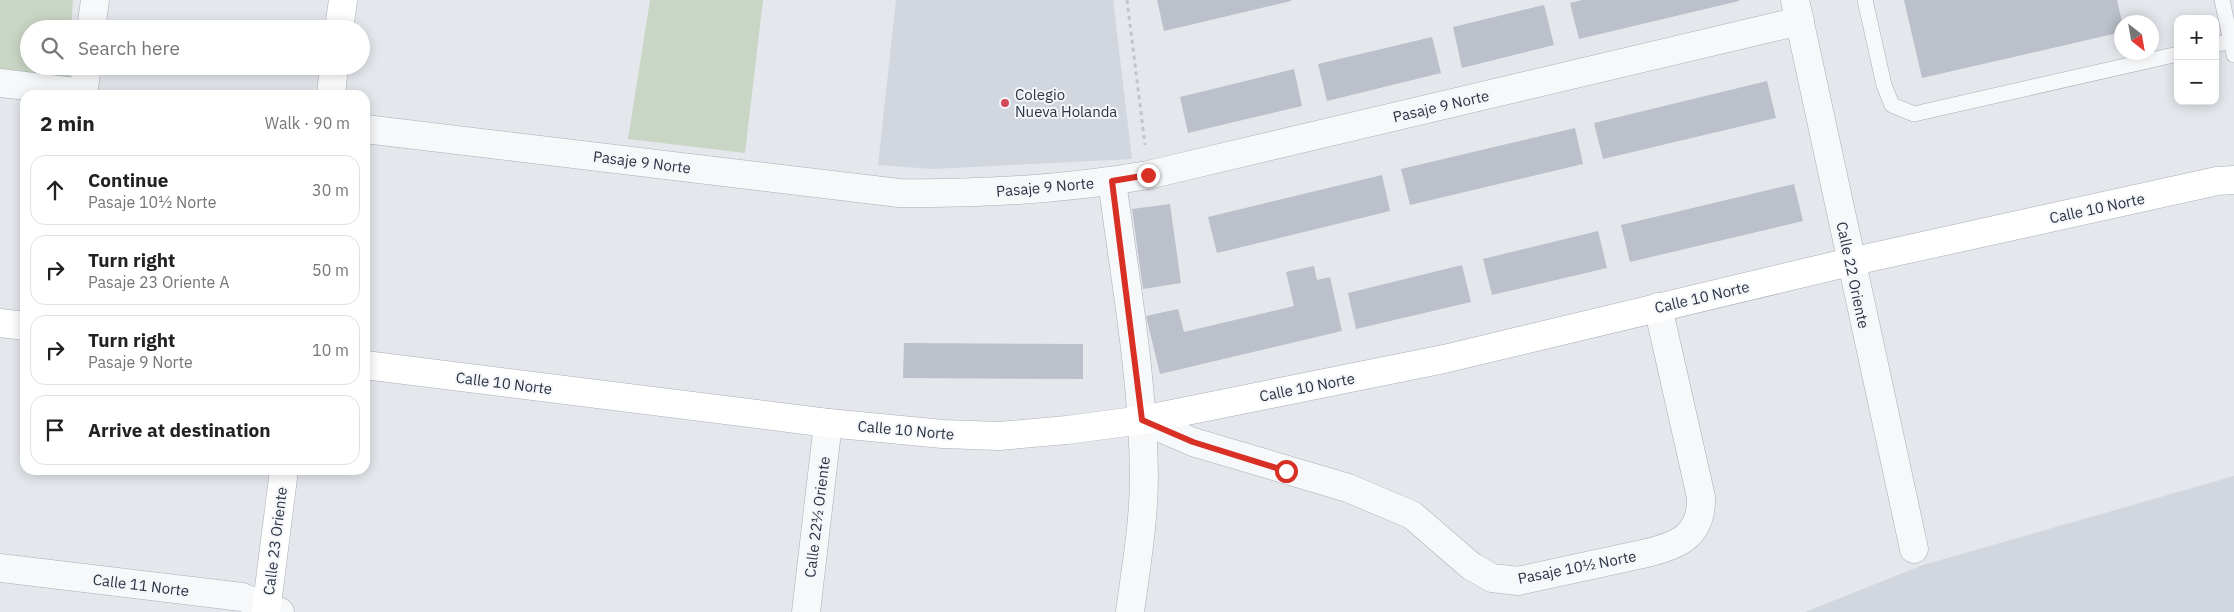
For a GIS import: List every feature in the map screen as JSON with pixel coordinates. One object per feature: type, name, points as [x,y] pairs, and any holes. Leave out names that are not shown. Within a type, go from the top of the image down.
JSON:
[{"type":"street","points":[[92,20],[95,0]]},
{"type":"street","points":[[340,20],[343,0]]},
{"type":"street","name":"Pasaje 9 Norte","points":[[370,130],[899,193],[955,194],[1112,181],[1148,175],[1798,10]]},
{"type":"street","name":"Calle 22 Oriente","points":[[1798,10],[1850,262],[1914,549]]},
{"type":"street","points":[[83,90],[85,75]]},
{"type":"street","points":[[332,90],[333,75]]},
{"type":"street","points":[[0,83],[53,90]]},
{"type":"street","name":"Calle 10 Norte","points":[[370,366],[828,423],[943,434],[999,436],[1067,430],[1142,420],[1444,359],[1850,262],[2217,181],[2234,180]]},
{"type":"street","points":[[1112,181],[1142,420],[1144,478],[1142,520],[1130,612]]},
{"type":"street","name":"Pasaje 10½ Norte","points":[[1142,420],[1193,442],[1348,488],[1412,516],[1471,566],[1492,578],[1518,581],[1582,567],[1671,546],[1686,538],[1699,520],[1702,497],[1658,307]]},
{"type":"street","points":[[0,323],[20,325]]},
{"type":"street","name":"Calle 22½ Oriente","points":[[806,612],[828,423]]},
{"type":"street","name":"Calle 23 Oriente","points":[[271,610],[284,475]]},
{"type":"street","name":"Calle 11 Norte","points":[[0,568],[242,597],[271,610]]},
{"type":"lane","points":[[1865,0],[1884,85],[1892,105],[1914,114],[2174,55]]},
{"type":"lane","points":[[2219,46],[2232,48],[2222,0]]},
{"type":"path","points":[[1127,0],[1148,175]]},
{"type":"shaded area","name":"Colegio Nueva Holanda","points":[[896,0],[1113,0],[1132,159],[933,169],[878,165]]},
{"type":"shaded area","points":[[2234,476],[2234,612],[1805,612],[1923,565]]},
{"type":"green space","points":[[0,0],[73,0],[72,20],[20,20],[20,72],[0,70]]},
{"type":"green space","points":[[650,0],[763,0],[745,153],[628,139]]},
{"type":"green space","points":[[43,75],[69,75],[69,78]]},
{"type":"building","points":[[1157,0],[1291,0],[1291,1],[1164,31]]},
{"type":"building","points":[[1582,0],[1739,1],[1579,39],[1570,3]]},
{"type":"building","points":[[1904,0],[2117,0],[2120,15],[2114,15],[2114,34],[1922,78]]},
{"type":"building","points":[[1544,5],[1554,45],[1462,68],[1453,27]]},
{"type":"building","points":[[1432,37],[1441,73],[1327,101],[1318,64]]},
{"type":"building","points":[[1294,69],[1302,106],[1188,133],[1180,97]]},
{"type":"building","points":[[1767,81],[1776,118],[1603,159],[1594,123]]},
{"type":"building","points":[[1575,128],[1583,164],[1410,205],[1401,169]]},
{"type":"building","points":[[1382,175],[1390,211],[1217,253],[1208,217]]},
{"type":"building","points":[[1794,184],[1803,221],[1630,262],[1621,225]]},
{"type":"building","points":[[1170,204],[1181,283],[1143,289],[1132,209]]},
{"type":"building","points":[[1598,231],[1607,268],[1492,295],[1483,259]]},
{"type":"building","points":[[1462,265],[1471,302],[1356,329],[1348,293]]},
{"type":"building","points":[[1314,266],[1317,280],[1330,277],[1342,331],[1160,374],[1146,316],[1178,309],[1184,332],[1294,306],[1286,272]]},
{"type":"building","points":[[904,343],[1083,344],[1083,379],[903,378]]},
{"type":"place","name":"Colegio Nueva Holanda","points":[[1005,103]]},
{"type":"route","points":[[1148,175],[1112,181],[1142,420],[1193,442],[1286,471]]}]
